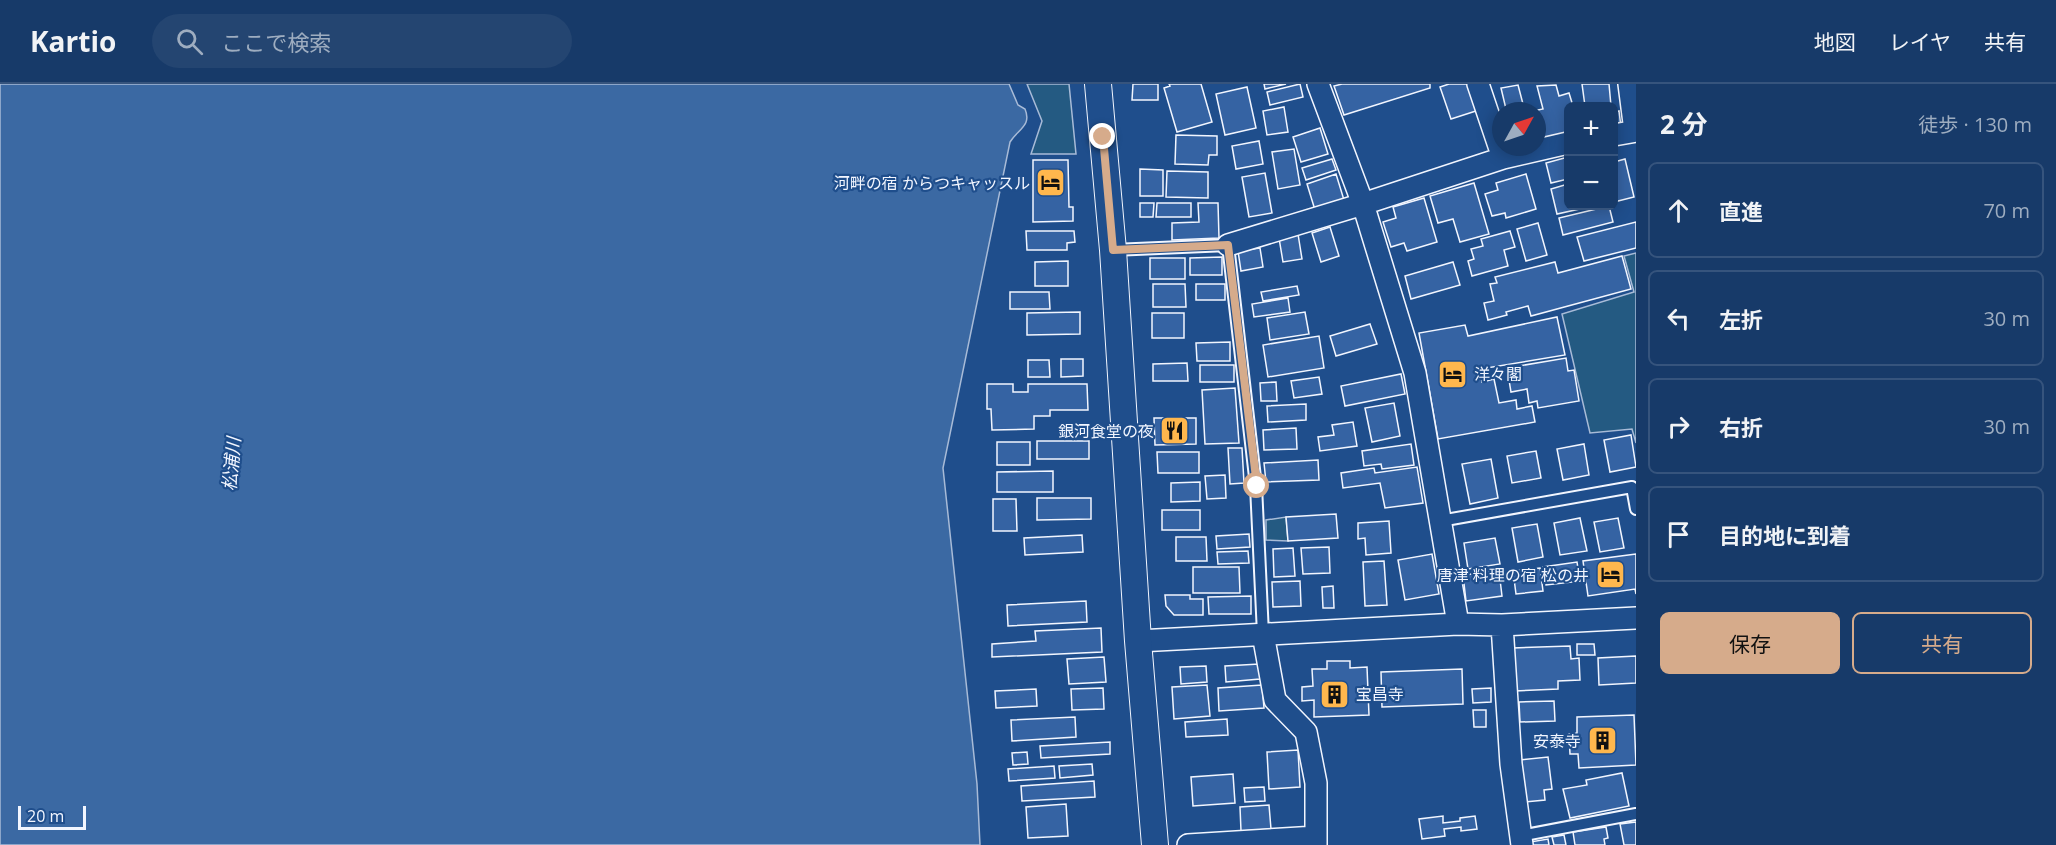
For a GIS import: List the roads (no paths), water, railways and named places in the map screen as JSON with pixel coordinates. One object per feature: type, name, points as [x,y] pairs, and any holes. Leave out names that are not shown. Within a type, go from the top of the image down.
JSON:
[{"type":"street","points":[[1098,84],[1113,250],[1138,640],[1155,845]]},
{"type":"street","points":[[1318,84],[1363,204],[1415,373],[1458,624]]},
{"type":"street","points":[[1478,84],[1503,158]]},
{"type":"street","points":[[1618,134],[1636,131],[1629,84]]},
{"type":"street","points":[[1228,245],[1503,158],[1564,144]]},
{"type":"street","points":[[1138,640],[1458,624],[1502,625],[1636,618]]},
{"type":"street","points":[[1502,625],[1511,765],[1521,840]]},
{"type":"street","points":[[1188,845],[1316,841],[1316,783],[1306,732],[1275,700],[1263,634]]},
{"type":"lane","points":[[1113,250],[1228,245],[1257,486],[1263,634]]},
{"type":"lane","points":[[1440,521],[1632,487],[1636,509]]},
{"type":"lane","points":[[1521,840],[1636,814]]},
{"type":"water","name":"松浦川","points":[[0,84],[1009,84],[1018,105],[1025,109],[1027,120],[1010,142],[943,468],[977,784],[980,845],[0,845]]},
{"type":"place","name":"河畔の宿 からつキャッスル","points":[[1051,183]]},
{"type":"place","name":"洋々閣","points":[[1453,374]]},
{"type":"place","name":"銀河食堂の夜","points":[[1175,431]]},
{"type":"place","name":"唐津 料理の宿 松の井","points":[[1610,575]]},
{"type":"place","name":"宝昌寺","points":[[1335,694]]},
{"type":"place","name":"安泰寺","points":[[1602,741]]}]
